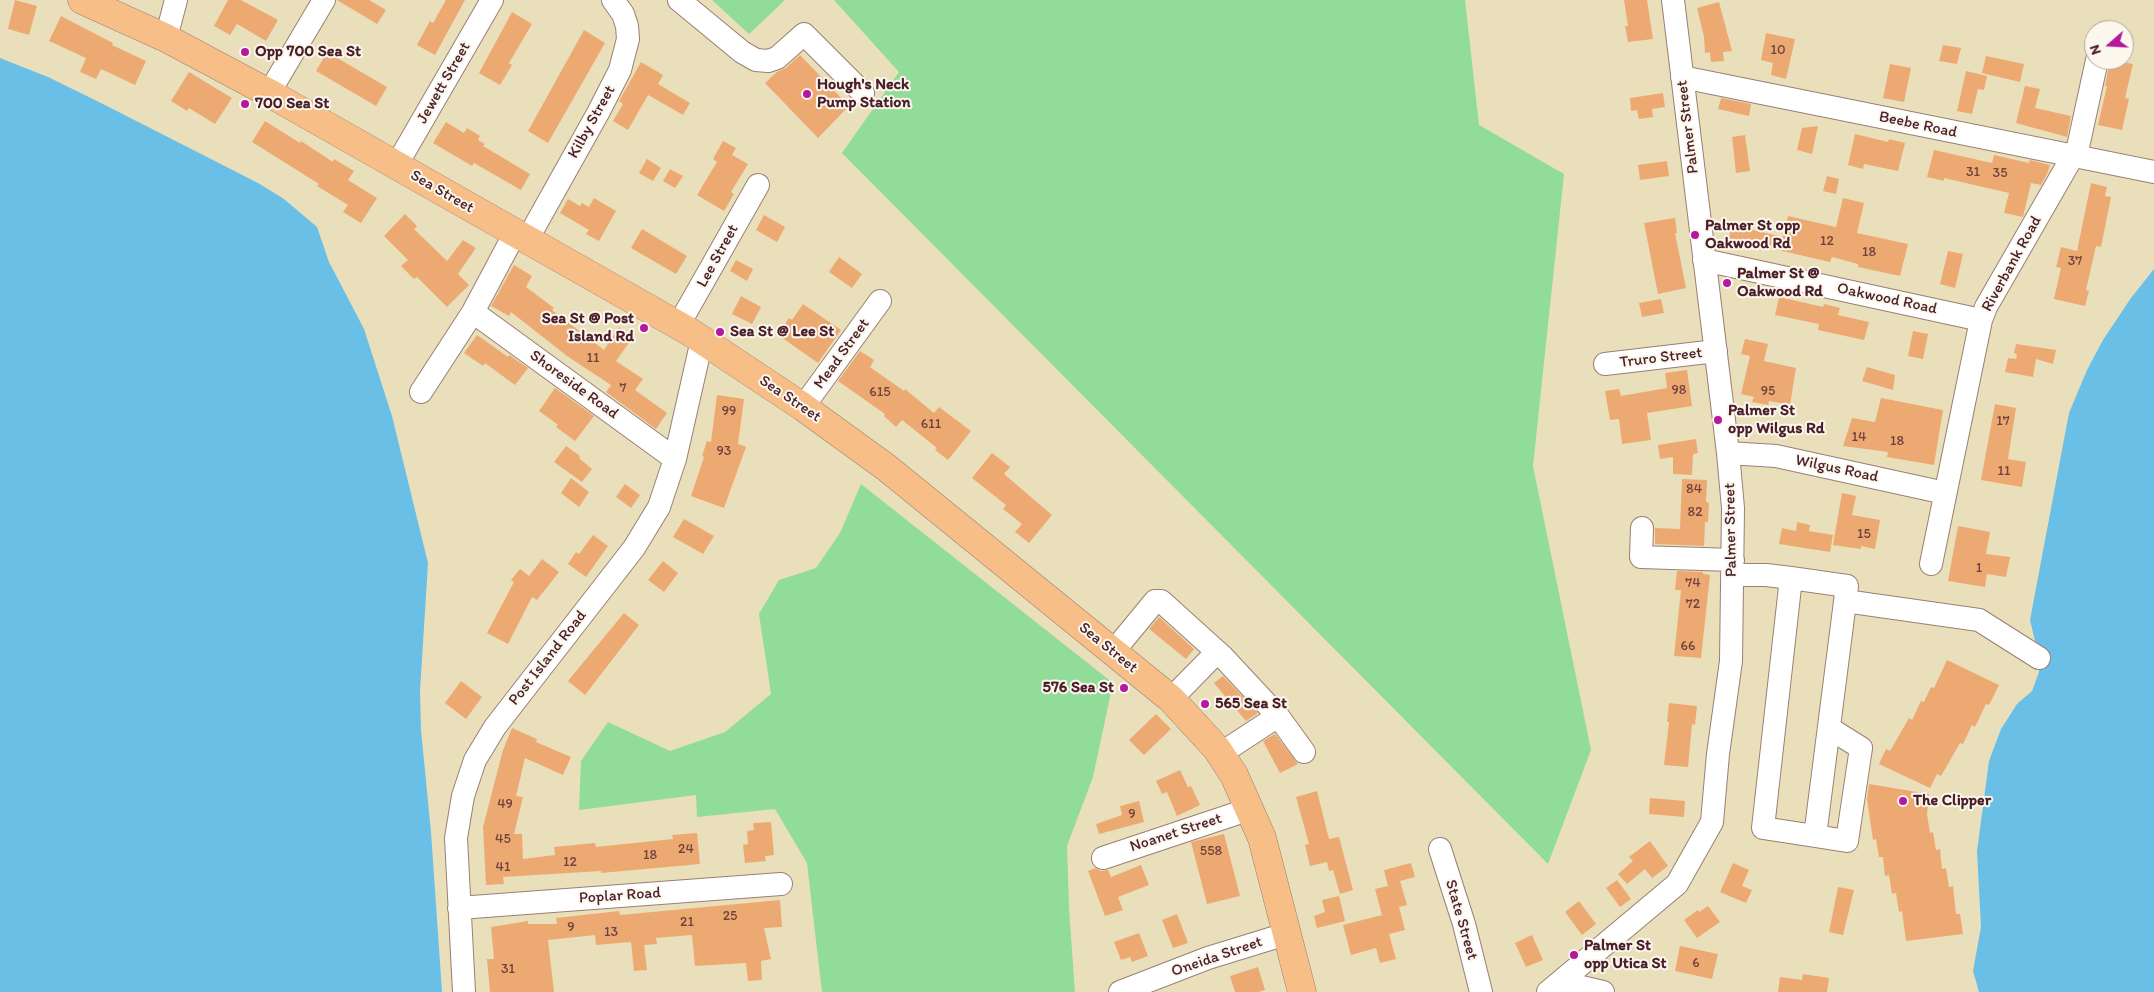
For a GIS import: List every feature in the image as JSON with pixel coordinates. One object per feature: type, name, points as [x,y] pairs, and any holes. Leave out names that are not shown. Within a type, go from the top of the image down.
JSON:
[{"type":"main road","name":"Sea Street","points":[[82,0],[166,38],[269,92],[678,326],[803,407],[887,468],[1171,699],[1200,728],[1234,775],[1262,838],[1302,992]]},
{"type":"street","points":[[166,38],[176,0]]},
{"type":"street","points":[[269,92],[324,0]]},
{"type":"street","name":"Jewett Street","points":[[396,166],[492,0]]},
{"type":"street","name":"Kilby Street","points":[[521,236],[598,113],[620,70],[628,39],[627,26],[613,0]]},
{"type":"street","points":[[679,0],[742,52],[756,60],[777,58],[804,34],[863,93]]},
{"type":"street","name":"Palmer Street","points":[[1554,987],[1677,884],[1712,822],[1718,754],[1731,661],[1733,508],[1716,351],[1673,0]]},
{"type":"street","name":"Riverbank Road","points":[[1931,564],[1981,320],[1986,308],[2078,147],[2095,70]]},
{"type":"street","name":"Beebe Road","points":[[1682,77],[2154,172]]},
{"type":"street","name":"Lee Street","points":[[678,326],[758,185]]},
{"type":"street","points":[[421,392],[521,236]]},
{"type":"street","name":"Oakwood Road","points":[[1704,260],[1981,320]]},
{"type":"street","name":"Mead Street","points":[[803,407],[880,301]]},
{"type":"street","name":"Shoreside Road","points":[[473,312],[675,459]]},
{"type":"street","name":"Post Island Road","points":[[464,992],[456,838],[463,796],[475,760],[484,743],[511,706],[634,548],[659,506],[675,459],[702,340]]},
{"type":"street","name":"Truro Street","points":[[1606,364],[1716,351]]},
{"type":"street","name":"Wilgus Road","points":[[1728,453],[1776,456],[1945,493]]},
{"type":"street","points":[[1642,528],[1641,557],[1733,568],[1766,575],[1847,586],[1815,836]]},
{"type":"street","points":[[1791,578],[1763,828],[1847,842],[1861,748],[1828,728]]},
{"type":"street","points":[[1845,600],[1979,620],[2039,658]]},
{"type":"street","points":[[1113,652],[1156,601],[1161,601],[1217,652],[1278,716],[1304,752]]},
{"type":"street","points":[[1171,699],[1217,652]]},
{"type":"street","points":[[1220,754],[1278,716]]},
{"type":"street","name":"Noanet Street","points":[[1103,858],[1250,809]]},
{"type":"street","name":"State Street","points":[[1440,848],[1464,924],[1481,992]]},
{"type":"street","name":"Poplar Road","points":[[459,908],[781,884]]},
{"type":"street","name":"Oneida Street","points":[[1120,992],[1208,958],[1286,934]]},
{"type":"street","points":[[1554,987],[1603,992]]},
{"type":"green space","points":[[712,0],[785,0],[749,34]]},
{"type":"green space","points":[[834,0],[1465,0],[1479,125],[1564,174],[1533,466],[1591,750],[1548,864],[842,153],[899,72]]},
{"type":"green space","points":[[861,484],[1113,683],[1093,777],[1067,846],[1075,992],[822,992],[807,863],[775,809],[697,817],[696,795],[579,810],[581,761],[608,722],[670,751],[725,732],[771,694],[759,614],[779,580],[816,568],[840,533]]},
{"type":"water","points":[[0,58],[48,77],[258,183],[284,199],[317,227],[329,262],[364,329],[392,416],[428,563],[420,691],[421,730],[431,832],[442,992],[0,992]]},
{"type":"water","points":[[2154,269],[2154,992],[1979,992],[1973,971],[1981,927],[1977,851],[1989,761],[2001,729],[2017,704],[2032,691],[2039,672],[2039,658],[2030,620],[2069,413],[2087,370],[2103,340],[2131,298]]},
{"type":"building","points":[[15,0],[37,6],[29,35],[8,29]]},
{"type":"building","points":[[228,0],[241,0],[278,20],[266,41],[237,24],[230,35],[214,26]]},
{"type":"building","points":[[337,0],[369,0],[386,10],[377,24]]},
{"type":"building","points":[[446,0],[465,0],[435,55],[417,45],[430,21],[433,23]]},
{"type":"building","points":[[1624,0],[1647,0],[1653,39],[1628,42],[1625,26],[1628,26]]},
{"type":"building","points":[[1719,2],[1732,51],[1723,52],[1724,61],[1711,62],[1710,52],[1705,53],[1704,37],[1697,8]]},
{"type":"building","points":[[512,12],[532,24],[509,63],[512,65],[500,85],[479,73]]},
{"type":"building","points":[[61,16],[113,43],[112,45],[146,61],[135,85],[101,69],[96,79],[80,72],[86,58],[49,41]]},
{"type":"building","points":[[584,30],[605,43],[548,143],[528,131]]},
{"type":"building","points":[[1766,33],[1795,39],[1786,79],[1771,75],[1773,63],[1761,60]]},
{"type":"building","points":[[1943,45],[1961,48],[1957,64],[1939,61]]},
{"type":"building","points":[[327,52],[387,87],[376,106],[316,71]]},
{"type":"building","name":"Hough's Neck Pump Station","points":[[800,55],[849,106],[818,138],[765,83]]},
{"type":"building","points":[[1986,56],[2024,64],[2020,82],[1982,73]]},
{"type":"building","points":[[641,62],[663,75],[658,84],[690,103],[683,115],[648,95],[628,130],[613,121],[623,104],[619,101]]},
{"type":"building","points":[[1890,64],[1911,68],[1904,102],[1883,98]]},
{"type":"building","points":[[2108,70],[2132,70],[2125,98],[2129,99],[2122,130],[2098,125],[2107,86],[2105,86]]},
{"type":"building","points":[[1966,71],[1987,76],[1984,90],[1978,89],[1972,114],[1957,111]]},
{"type":"building","points":[[189,72],[232,98],[215,124],[189,108],[187,111],[171,101]]},
{"type":"building","points":[[2025,86],[2040,89],[2035,108],[2071,116],[2067,137],[2016,123]]},
{"type":"building","points":[[1663,93],[1665,107],[1652,109],[1653,117],[1639,119],[1637,110],[1631,111],[1630,98]]},
{"type":"building","points":[[1721,98],[1751,104],[1749,116],[1718,109]]},
{"type":"building","points":[[265,121],[333,162],[334,159],[354,171],[348,180],[377,198],[361,223],[343,212],[348,205],[317,186],[319,184],[252,142]]},
{"type":"building","points":[[446,122],[464,133],[467,128],[480,136],[478,140],[485,144],[483,146],[530,174],[521,190],[474,163],[472,166],[433,143]]},
{"type":"building","points":[[1818,126],[1812,154],[1797,150],[1802,128]]},
{"type":"building","points":[[1855,134],[1888,142],[1889,139],[1905,143],[1898,171],[1864,164],[1863,169],[1848,165]]},
{"type":"building","points":[[1745,135],[1750,171],[1736,173],[1732,137]]},
{"type":"building","points":[[723,141],[736,148],[732,155],[748,164],[731,192],[734,194],[724,211],[697,195],[717,162],[713,159]]},
{"type":"building","points":[[1934,150],[1992,163],[1994,155],[2029,163],[2030,160],[2050,165],[2041,185],[2031,183],[2023,217],[2004,213],[2009,193],[1944,178],[1944,181],[1927,177]]},
{"type":"building","points":[[647,159],[661,168],[653,181],[639,173]]},
{"type":"building","points":[[1667,161],[1669,176],[1640,180],[1638,165]]},
{"type":"building","points":[[670,169],[683,176],[675,188],[663,181]]},
{"type":"building","points":[[1827,176],[1839,179],[1836,194],[1823,191]]},
{"type":"building","points":[[2091,183],[2107,187],[2105,196],[2111,197],[2101,247],[2096,246],[2086,290],[2089,291],[2085,306],[2054,299],[2061,268],[2056,267],[2061,247],[2077,251]]},
{"type":"building","points":[[594,198],[616,211],[599,241],[586,234],[589,230],[560,213],[568,199],[580,206],[582,203],[589,207]]},
{"type":"building","points":[[1843,198],[1864,203],[1857,233],[1908,244],[1900,276],[1858,267],[1858,264],[1832,257],[1830,262],[1761,246],[1761,248],[1728,241],[1732,225],[1783,237],[1788,216],[1836,227]]},
{"type":"building","points":[[405,214],[417,226],[414,229],[447,261],[463,240],[476,248],[458,274],[469,285],[447,307],[417,277],[414,279],[401,266],[408,260],[384,236]]},
{"type":"building","points":[[764,215],[785,227],[777,242],[756,230]]},
{"type":"building","points":[[1675,218],[1677,233],[1675,233],[1686,288],[1658,294],[1644,223]]},
{"type":"building","points":[[642,229],[687,256],[676,274],[631,248]]},
{"type":"building","points":[[1948,251],[1963,254],[1955,288],[1940,284]]},
{"type":"building","points":[[839,257],[862,274],[852,288],[829,272]]},
{"type":"building","points":[[736,260],[753,269],[747,281],[730,271]]},
{"type":"building","points":[[514,265],[532,276],[526,287],[554,308],[552,310],[604,350],[619,327],[633,337],[616,361],[643,379],[635,390],[667,413],[656,429],[606,392],[611,385],[567,356],[511,312],[509,316],[491,306]]},
{"type":"building","points":[[741,296],[761,307],[752,324],[732,314]]},
{"type":"building","points":[[1779,297],[1823,307],[1824,304],[1840,308],[1838,315],[1869,322],[1864,340],[1818,330],[1819,324],[1775,315]]},
{"type":"building","points":[[1661,299],[1664,313],[1642,317],[1639,303]]},
{"type":"building","points":[[803,304],[841,330],[818,363],[778,335],[789,318],[792,320]]},
{"type":"building","points":[[1913,331],[1928,334],[1923,359],[1908,356]]},
{"type":"building","points":[[477,335],[508,357],[509,355],[528,368],[515,385],[485,363],[483,366],[464,353]]},
{"type":"building","points":[[1745,339],[1768,344],[1764,361],[1796,368],[1790,405],[1769,401],[1768,405],[1752,402],[1754,397],[1741,394],[1750,356],[1741,354]]},
{"type":"building","points":[[2016,344],[2056,350],[2053,364],[2036,359],[2033,377],[2005,372],[2008,358],[2016,359],[2017,354],[2014,353]]},
{"type":"building","points":[[860,351],[874,360],[870,367],[904,391],[905,389],[934,413],[939,407],[971,431],[948,460],[935,450],[937,448],[902,420],[896,427],[884,416],[885,414],[838,381]]},
{"type":"building","points":[[1867,367],[1895,375],[1893,390],[1862,381]]},
{"type":"building","points":[[1687,370],[1692,406],[1647,413],[1651,440],[1622,444],[1619,419],[1610,420],[1605,391],[1619,389],[1621,396],[1667,388],[1665,373]]},
{"type":"building","points":[[555,388],[594,416],[575,441],[539,411]]},
{"type":"building","points":[[717,395],[744,399],[738,444],[746,447],[724,508],[691,496],[704,457],[702,456],[707,441],[711,442]]},
{"type":"building","points":[[1881,398],[1943,410],[1934,465],[1887,457],[1888,452],[1843,446],[1852,418],[1875,422]]},
{"type":"building","points":[[1995,404],[2016,408],[2008,459],[2026,462],[2022,487],[1981,480]]},
{"type":"building","points":[[1696,439],[1698,453],[1693,454],[1692,475],[1673,474],[1673,457],[1660,459],[1658,445]]},
{"type":"building","points":[[566,446],[580,456],[579,458],[592,469],[582,482],[554,462]]},
{"type":"building","points":[[992,453],[1010,467],[1004,474],[1052,515],[1029,543],[1015,532],[1022,524],[1003,509],[1006,505],[972,478]]},
{"type":"building","points":[[571,478],[589,492],[579,507],[561,493]]},
{"type":"building","points":[[1682,479],[1707,480],[1706,502],[1709,503],[1708,522],[1705,522],[1704,546],[1655,544],[1655,528],[1680,529]]},
{"type":"building","points":[[625,484],[640,495],[631,508],[616,497]]},
{"type":"building","points":[[1842,493],[1856,496],[1852,515],[1880,520],[1875,549],[1861,546],[1861,549],[1833,545]]},
{"type":"building","points":[[684,519],[714,536],[703,554],[673,537]]},
{"type":"building","points":[[1797,522],[1810,525],[1809,531],[1833,535],[1830,552],[1779,544],[1782,528],[1796,531]]},
{"type":"building","points":[[1958,526],[1990,532],[1986,554],[2010,557],[2006,577],[1987,574],[1985,587],[1948,581]]},
{"type":"building","points":[[593,535],[608,546],[586,577],[568,564],[576,552],[579,554]]},
{"type":"building","points":[[542,559],[559,572],[537,600],[532,597],[508,644],[487,633],[514,582],[511,580],[520,569],[529,576]]},
{"type":"building","points":[[663,561],[678,573],[664,592],[648,580]]},
{"type":"building","points":[[1677,571],[1703,572],[1703,574],[1710,575],[1701,658],[1674,656],[1681,590],[1675,590]]},
{"type":"building","points":[[624,613],[639,625],[585,695],[568,681]]},
{"type":"building","points":[[1159,617],[1194,649],[1186,659],[1149,629]]},
{"type":"building","points":[[1947,660],[1999,685],[1989,705],[1986,704],[1975,727],[1972,725],[1963,744],[1960,743],[1941,776],[1937,774],[1930,788],[1879,764],[1886,749],[1890,751],[1909,718],[1912,720],[1921,701],[1924,702],[1931,687],[1934,688]]},
{"type":"building","points":[[1223,676],[1258,713],[1246,721],[1214,683]]},
{"type":"building","points":[[461,681],[482,697],[466,719],[445,703]]},
{"type":"building","points":[[1669,703],[1697,706],[1695,725],[1692,724],[1688,767],[1664,765],[1669,722],[1667,722]]},
{"type":"building","points":[[1156,714],[1171,729],[1144,755],[1129,740]]},
{"type":"building","points":[[512,728],[537,739],[536,742],[571,757],[563,775],[525,758],[516,796],[523,797],[514,834],[522,834],[523,859],[555,855],[554,847],[595,843],[596,847],[673,839],[672,835],[697,833],[700,864],[601,873],[601,871],[503,877],[504,884],[486,885],[483,827],[503,750]]},
{"type":"building","points":[[1275,734],[1298,764],[1280,773],[1263,741]]},
{"type":"building","points":[[1180,770],[1188,787],[1191,786],[1200,805],[1177,816],[1167,792],[1162,794],[1156,781]]},
{"type":"building","points":[[1869,784],[1929,794],[1927,814],[1930,833],[1933,832],[1936,850],[1940,849],[1942,869],[1946,868],[1949,887],[1953,886],[1956,914],[1960,914],[1963,934],[1906,941],[1902,911],[1899,912],[1896,893],[1892,894],[1889,875],[1885,876],[1883,857],[1879,857],[1876,839],[1873,840],[1867,799]]},
{"type":"building","points":[[1317,791],[1329,839],[1339,837],[1353,890],[1340,894],[1333,870],[1329,871],[1327,862],[1310,866],[1305,845],[1309,844],[1296,797]]},
{"type":"building","points":[[1650,798],[1685,801],[1684,817],[1649,814]]},
{"type":"building","points":[[1139,801],[1144,822],[1099,834],[1096,824],[1122,815],[1120,806]]},
{"type":"building","points":[[771,822],[774,855],[765,856],[766,861],[745,863],[743,845],[748,844],[747,831],[754,830],[753,823]]},
{"type":"building","points":[[1224,834],[1240,896],[1207,904],[1191,842]]},
{"type":"building","points":[[1650,841],[1668,866],[1652,878],[1645,869],[1627,884],[1618,874],[1633,861],[1629,857]]},
{"type":"building","points":[[1411,863],[1415,877],[1400,881],[1407,905],[1399,907],[1405,930],[1389,934],[1396,959],[1380,963],[1376,948],[1351,955],[1343,925],[1382,915],[1375,889],[1388,886],[1384,870]]},
{"type":"building","points":[[1733,863],[1749,870],[1742,886],[1752,890],[1746,903],[1720,892]]},
{"type":"building","points":[[1141,865],[1149,885],[1118,897],[1123,910],[1105,916],[1088,871],[1095,868],[1101,871],[1108,870],[1111,877]]},
{"type":"building","points":[[1617,880],[1631,899],[1620,907],[1606,888]]},
{"type":"building","points":[[1838,887],[1854,890],[1843,935],[1829,932]]},
{"type":"building","points":[[1339,896],[1345,921],[1317,928],[1314,916],[1325,912],[1322,900]]},
{"type":"building","points":[[780,900],[782,927],[764,928],[771,959],[761,961],[762,980],[748,981],[746,963],[695,966],[692,935],[656,938],[657,944],[644,945],[647,970],[634,971],[631,942],[596,945],[595,935],[548,940],[554,992],[490,992],[487,959],[494,959],[491,927],[528,921],[528,924],[557,924],[556,918],[619,911],[620,915]]},
{"type":"building","points":[[1579,901],[1596,924],[1582,935],[1565,912]]},
{"type":"building","points":[[1708,906],[1720,922],[1697,938],[1684,920],[1698,910],[1699,912]]},
{"type":"building","points":[[1177,914],[1188,943],[1173,948],[1162,920]]},
{"type":"building","points":[[1139,933],[1148,956],[1132,962],[1130,957],[1121,960],[1114,942]]},
{"type":"building","points":[[1532,935],[1543,960],[1526,967],[1515,943]]},
{"type":"building","points":[[1680,946],[1718,954],[1712,979],[1675,971]]},
{"type":"building","points":[[1258,967],[1265,990],[1258,992],[1235,992],[1230,976]]},
{"type":"building","points":[[1803,974],[1829,978],[1827,992],[1778,992],[1780,977],[1802,980]]},
{"type":"place","name":"Opp 700 Sea St","points":[[245,52]]},
{"type":"place","name":"Hough's Neck Pump Station","points":[[807,94]]},
{"type":"place","name":"700 Sea St","points":[[245,104]]},
{"type":"place","name":"Palmer St opp Oakwood Rd","points":[[1695,235]]},
{"type":"place","name":"Palmer St @ Oakwood Rd","points":[[1727,283]]},
{"type":"place","name":"Sea St @ Post Island Rd","points":[[644,328]]},
{"type":"place","name":"Sea St @ Lee St","points":[[720,332]]},
{"type":"place","name":"Palmer St opp Wilgus Rd","points":[[1718,420]]},
{"type":"place","name":"576 Sea St","points":[[1124,688]]},
{"type":"place","name":"565 Sea St","points":[[1205,704]]},
{"type":"place","name":"The Clipper","points":[[1903,801]]},
{"type":"place","name":"Palmer St opp Utica St","points":[[1574,955]]}]
